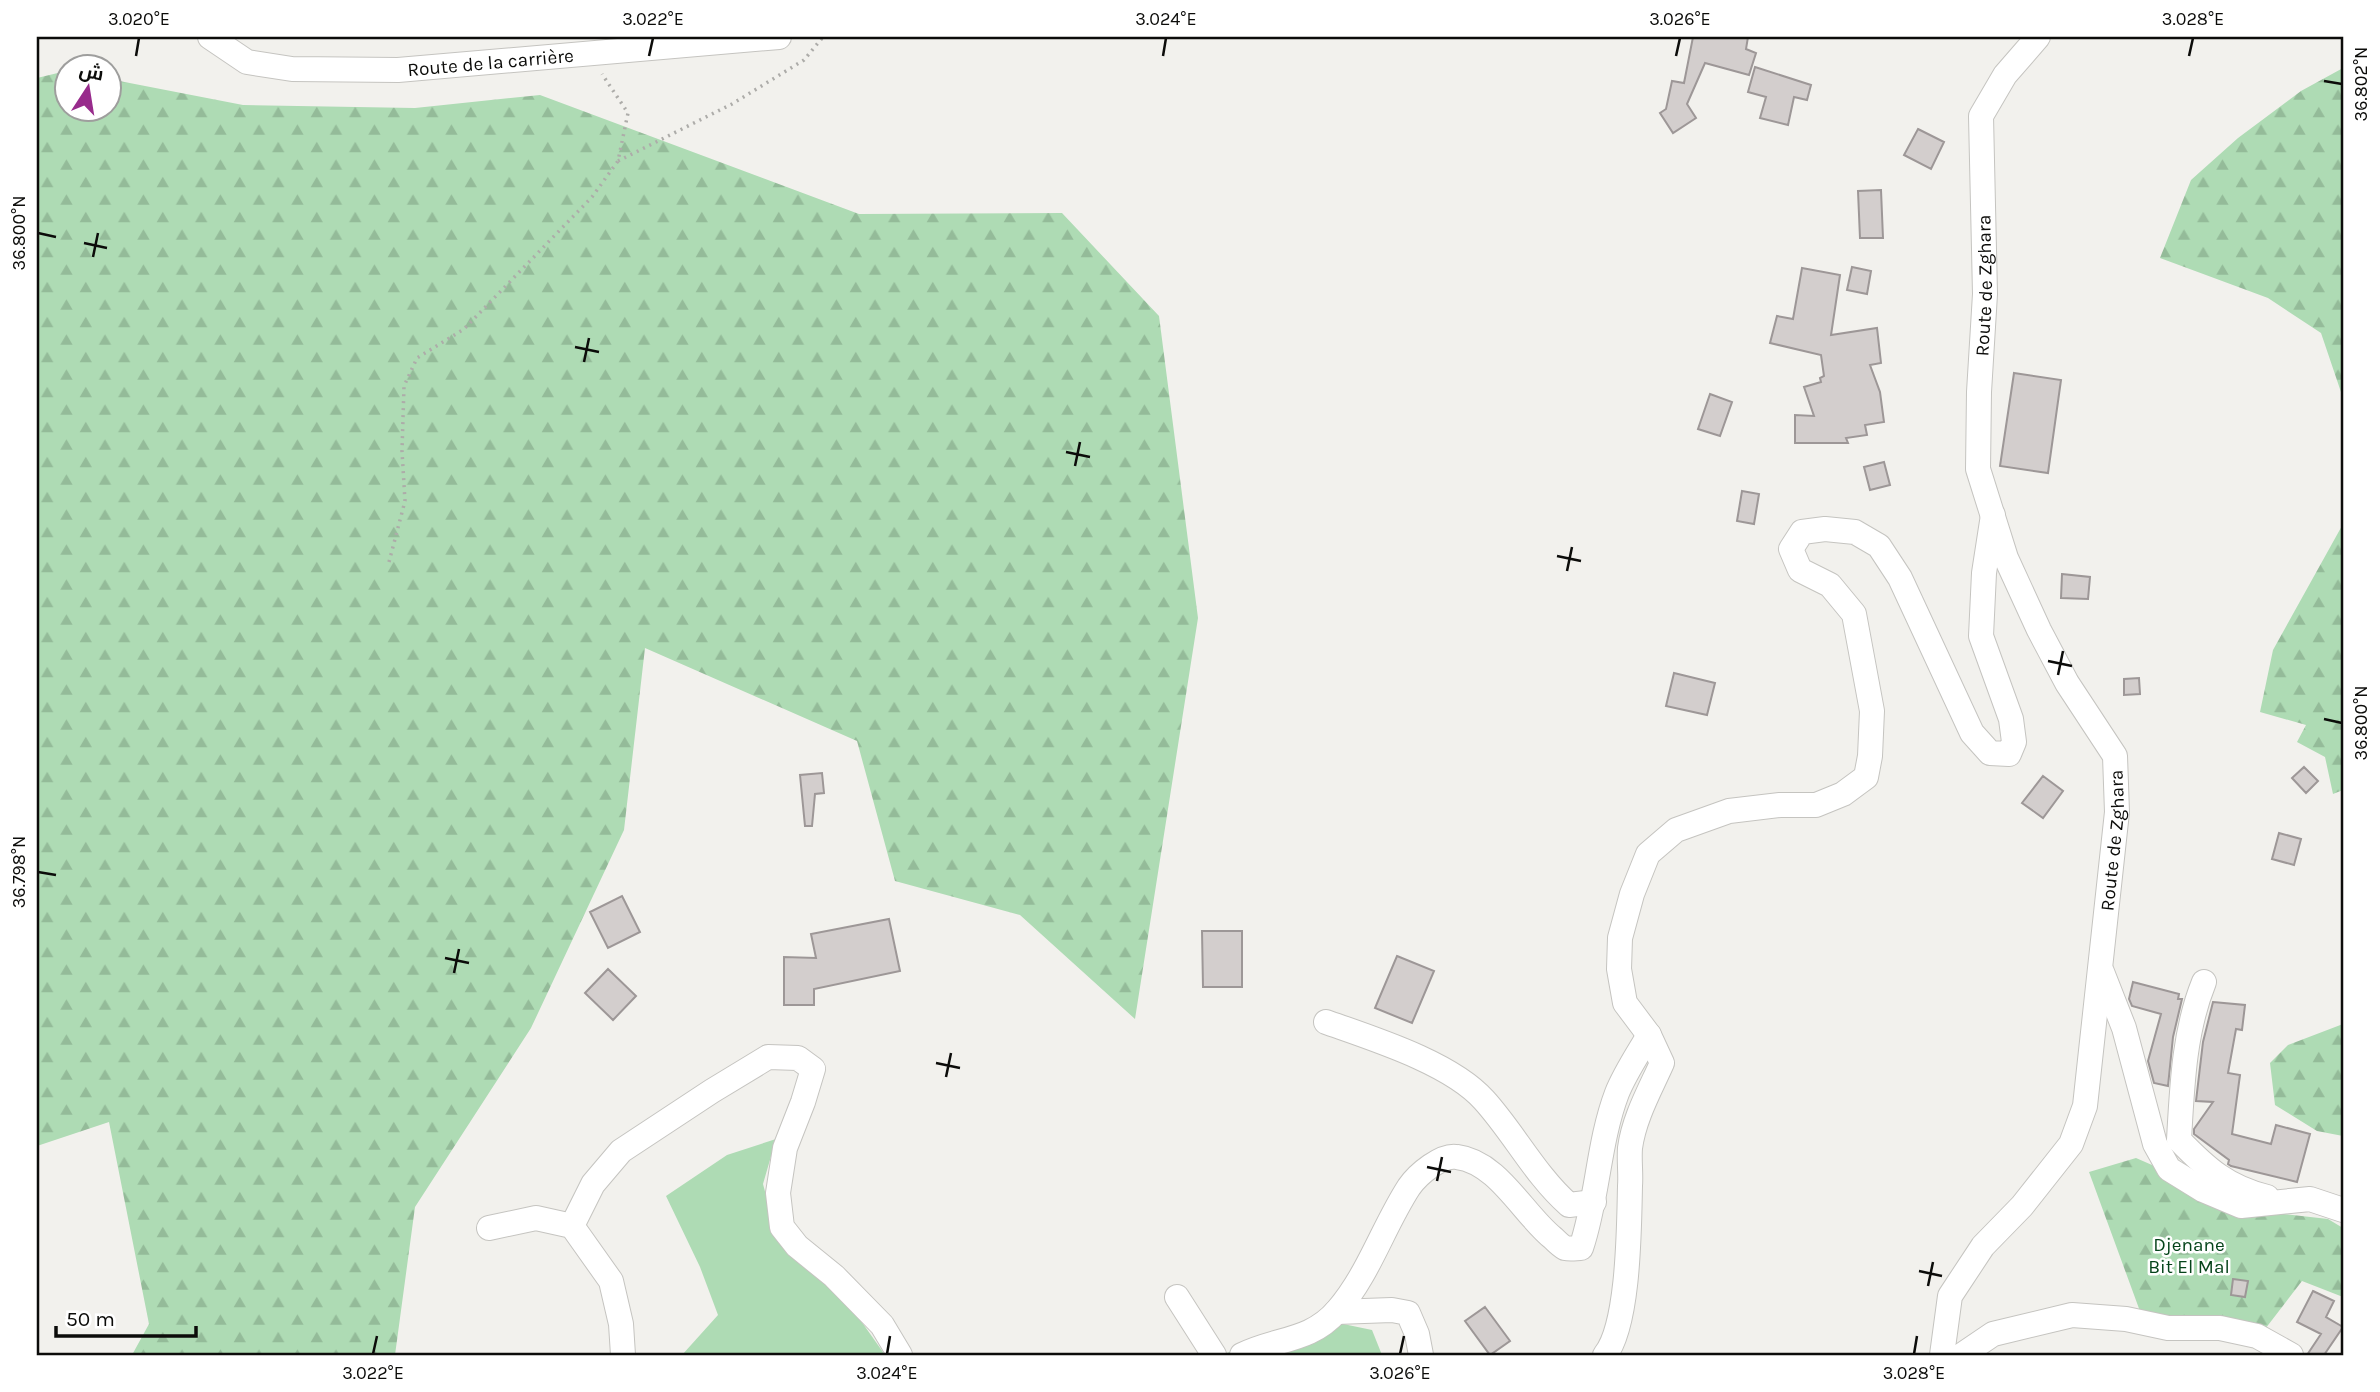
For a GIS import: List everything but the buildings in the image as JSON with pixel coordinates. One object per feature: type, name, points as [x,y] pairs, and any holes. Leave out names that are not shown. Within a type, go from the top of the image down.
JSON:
[{"type":"street","name":"Route de la carrière","points":[[210,37],[247,62],[292,69],[398,70],[779,37]]},
{"type":"street","name":"Route de Zghara","points":[[1942,1355],[1950,1296],[1983,1246],[2022,1206],[2070,1144],[2085,1106],[2117,812],[2115,757],[2067,683],[2039,630],[2006,558],[1978,468],[1985,294],[1981,116],[2005,75],[2038,37]]},
{"type":"street","points":[[1605,1355],[1613,1346],[1622,1315],[1631,1185],[1630,1149],[1636,1120],[1662,1063],[1648,1035],[1625,1003],[1619,969],[1620,938],[1632,894],[1648,854],[1676,830],[1729,811],[1780,805],[1816,805],[1843,794],[1866,777],[1872,711],[1854,614],[1830,585],[1800,570],[1791,549],[1802,532],[1825,529],[1855,532],[1879,546],[1900,578],[1972,733],[1990,753],[2009,754],[2014,742],[2011,719],[1981,636],[1984,573],[1993,515]]},
{"type":"street","points":[[2100,968],[2124,1028],[2155,1144],[2169,1169],[2203,1190],[2241,1206],[2279,1200],[2310,1199],[2343,1210]]},
{"type":"street","points":[[2204,982],[2198,996],[2184,1071],[2179,1140],[2209,1171],[2251,1193],[2279,1200]]},
{"type":"street","points":[[1326,1022],[1453,1073],[1484,1099],[1552,1190],[1569,1205],[1594,1202]]},
{"type":"street","points":[[1242,1355],[1254,1349],[1310,1334],[1336,1312],[1369,1264],[1410,1185],[1431,1164],[1455,1156],[1478,1164],[1508,1189],[1546,1233],[1565,1248],[1581,1248],[1594,1202],[1604,1141],[1617,1094],[1648,1035]]},
{"type":"street","points":[[572,1226],[593,1184],[621,1151],[768,1056],[799,1058],[813,1069],[785,1148],[778,1193],[782,1227],[797,1247],[834,1276],[882,1325],[900,1355]]},
{"type":"street","points":[[489,1228],[536,1218],[572,1226],[611,1281],[621,1324],[623,1355]]},
{"type":"street","points":[[1177,1297],[1214,1355]]},
{"type":"street","points":[[1336,1312],[1392,1310],[1408,1313],[1417,1334],[1421,1355]]},
{"type":"street","points":[[1962,1355],[1993,1334],[2072,1315],[2126,1319],[2168,1328],[2220,1328],[2257,1336],[2291,1355]]},
{"type":"path","points":[[618,160],[732,104],[804,60],[823,37]]},
{"type":"path","points":[[389,562],[405,502],[402,451],[404,386],[417,358],[464,329],[592,197],[618,160],[628,113],[588,54]]},
{"type":"green space","points":[[2343,68],[2343,398],[2321,333],[2268,298],[2160,258],[2191,180],[2238,138],[2301,91]]},
{"type":"green space","points":[[52,74],[52,122],[122,122],[122,82],[243,105],[415,108],[540,95],[859,214],[1062,213],[1159,316],[1198,618],[1135,1019],[1020,915],[895,881],[857,741],[645,648],[624,830],[531,1028],[415,1207],[395,1355],[132,1355],[149,1324],[109,1122],[37,1146],[37,78]]},
{"type":"green space","points":[[2343,524],[2343,790],[2333,794],[2325,757],[2297,742],[2306,725],[2260,712],[2273,650]]},
{"type":"green space","points":[[2343,1024],[2343,1136],[2317,1131],[2275,1105],[2270,1063],[2288,1045]]},
{"type":"green space","points":[[776,1139],[763,1184],[778,1240],[854,1311],[885,1355],[682,1355],[718,1315],[700,1267],[666,1196],[727,1155]]},
{"type":"green space","name":"Djenane Bit El Mal","points":[[2136,1158],[2257,1211],[2328,1219],[2343,1228],[2343,1297],[2302,1281],[2262,1333],[2141,1314],[2089,1172]]},
{"type":"green space","points":[[1324,1320],[1372,1330],[1382,1355],[1222,1355],[1272,1335]]}]
